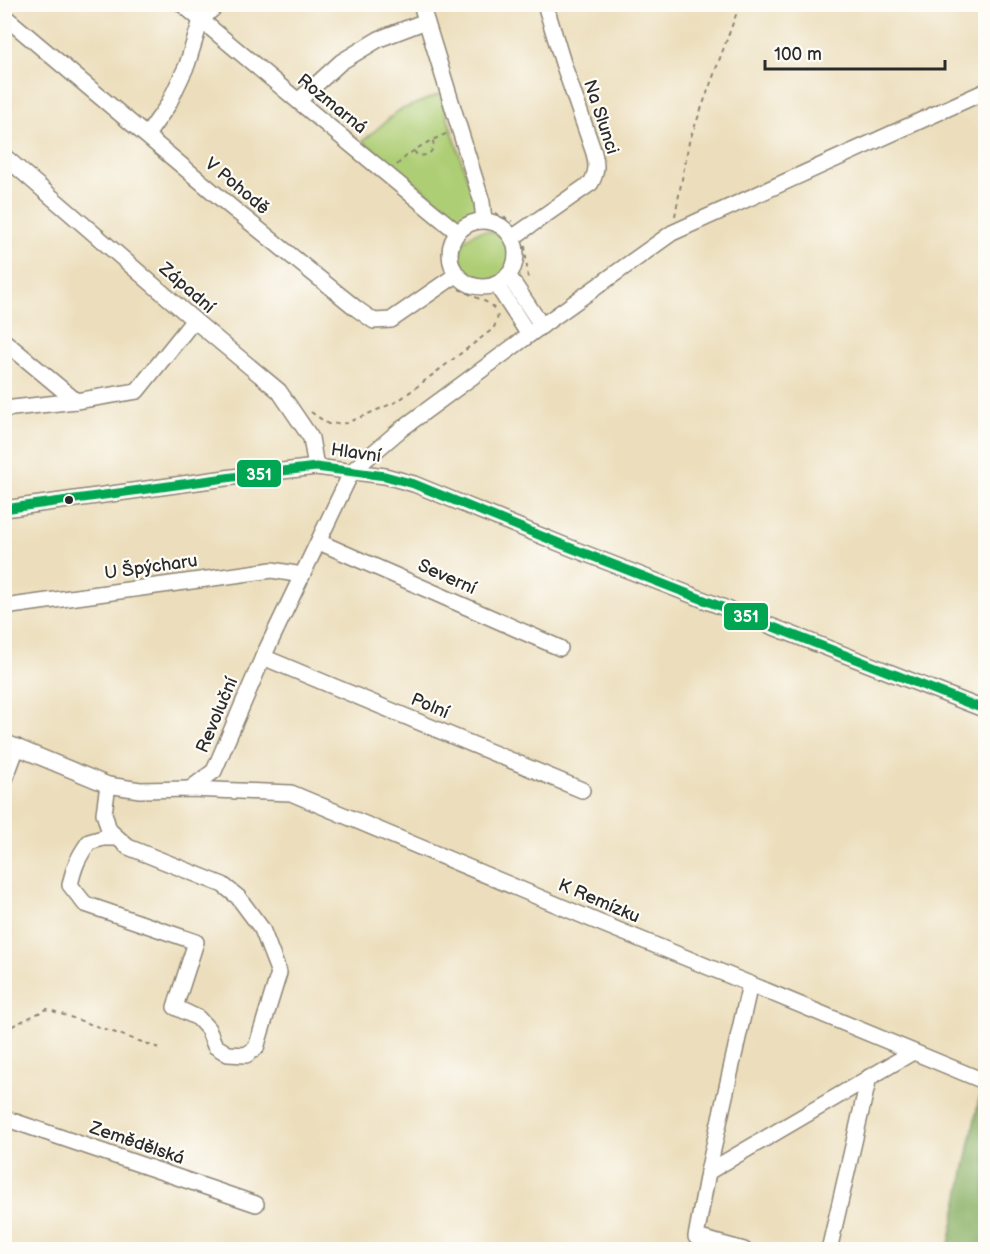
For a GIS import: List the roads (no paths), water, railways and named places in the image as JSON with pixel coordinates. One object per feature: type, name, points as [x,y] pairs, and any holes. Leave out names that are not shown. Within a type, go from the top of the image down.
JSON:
[{"type":"street","name":"Rozmarná","points":[[182,4],[455,230]]},
{"type":"street","points":[[147,135],[168,105],[187,65],[201,20],[218,4]]},
{"type":"street","points":[[421,4],[482,202],[484,216]]},
{"type":"street","name":"Na Slunci","points":[[517,235],[591,183],[596,174],[597,164],[594,153],[545,4]]},
{"type":"street","name":"V Pohodě","points":[[4,16],[231,207],[374,321],[391,320],[453,277]]},
{"type":"street","points":[[298,101],[341,62],[379,39],[426,21]]},
{"type":"street","points":[[352,471],[400,430],[672,233],[986,91]]},
{"type":"street","name":"Západní","points":[[4,156],[279,391],[311,438],[316,467]]},
{"type":"street","points":[[484,216],[517,235],[514,266],[502,280],[485,287],[474,286],[453,277],[449,253],[455,230],[484,216]]},
{"type":"street","points":[[502,280],[536,330]]},
{"type":"street","points":[[4,410],[137,391],[194,320]]},
{"type":"street","points":[[4,341],[76,401]]},
{"type":"street","name":"Hlavní","points":[[4,509],[316,467],[384,476],[414,484],[566,546],[986,710]]},
{"type":"street","name":"Revoluční","points":[[190,789],[214,771],[263,657],[352,471]]},
{"type":"street","name":"Severní","points":[[319,542],[560,648]]},
{"type":"street","name":"U Špýcharu","points":[[4,607],[272,570],[302,575]]},
{"type":"street","name":"Polní","points":[[263,657],[582,790]]},
{"type":"street","points":[[4,782],[11,744],[108,785],[140,790],[190,789]]},
{"type":"street","points":[[108,785],[104,813],[109,830],[118,838],[128,847],[223,885],[238,897],[262,929],[279,973],[256,1048],[246,1055],[228,1054],[215,1046],[208,1029],[198,1018],[175,1006],[196,942],[85,904],[70,885],[79,855],[89,842],[103,838],[118,838]]},
{"type":"street","name":"K Remízku","points":[[190,789],[291,793],[986,1082]]},
{"type":"street","points":[[744,1250],[696,1237],[708,1172],[750,984]]},
{"type":"street","points":[[708,1172],[913,1052]]},
{"type":"street","points":[[829,1250],[869,1077]]},
{"type":"street","name":"Zemědělská","points":[[4,1118],[256,1204]]}]
